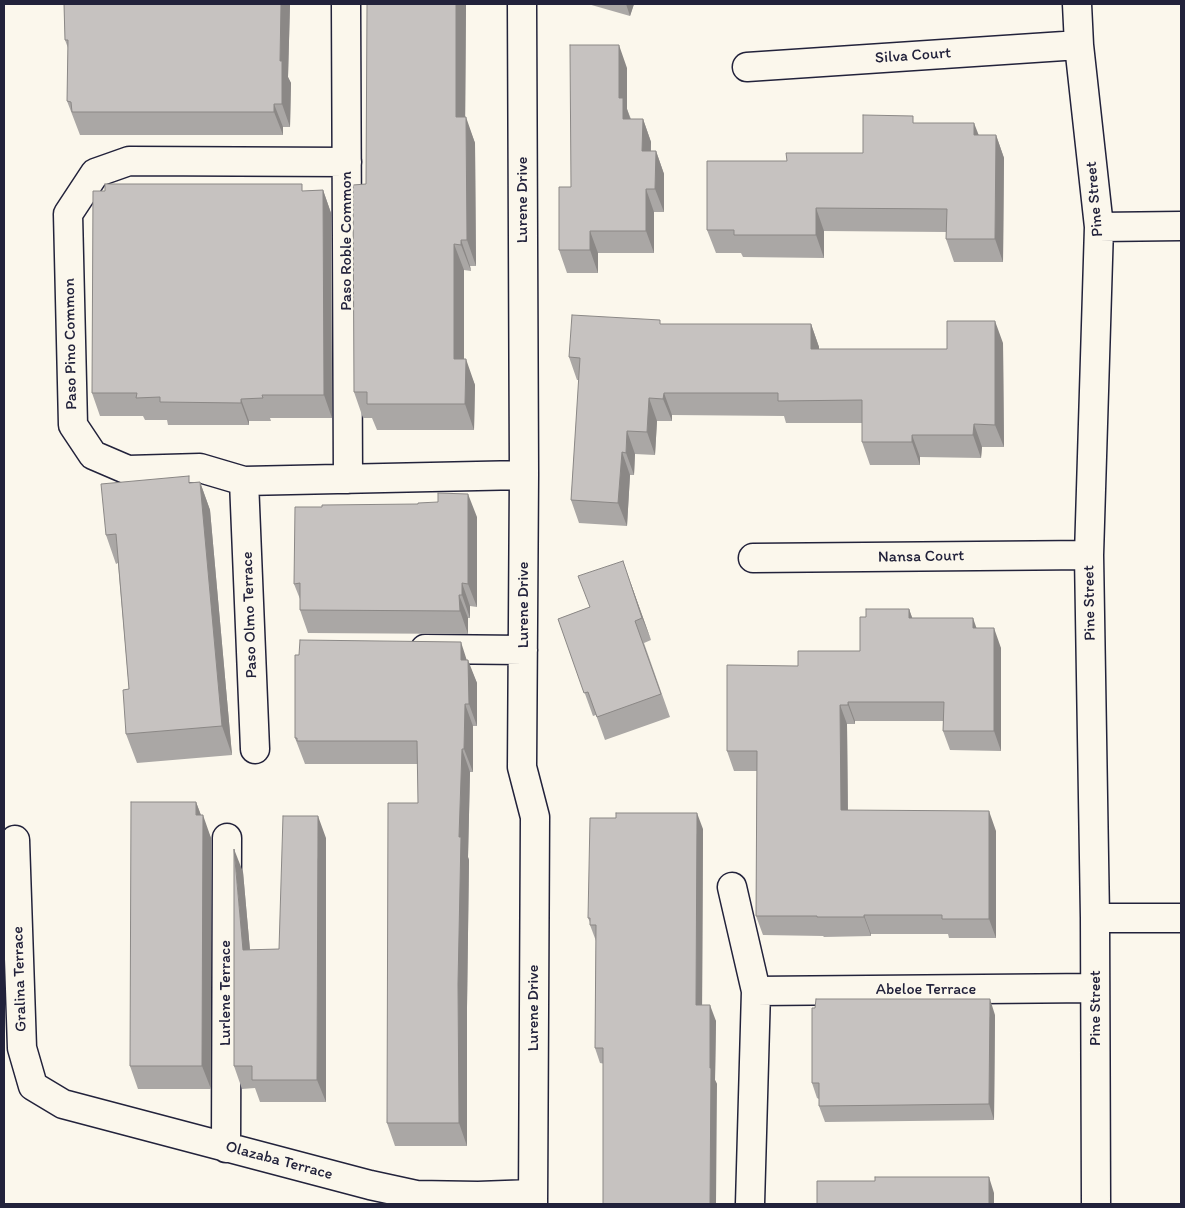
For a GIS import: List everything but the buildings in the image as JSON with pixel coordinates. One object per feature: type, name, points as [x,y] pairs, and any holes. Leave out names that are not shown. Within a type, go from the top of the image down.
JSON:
[{"type":"street","name":"Paso Roble Common","points":[[346,4],[348,479]]},
{"type":"street","name":"Lurene Drive","points":[[522,4],[524,475],[522,767],[535,817],[533,1199]]},
{"type":"street","name":"Pine Street","points":[[1077,4],[1079,45],[1099,227],[1089,555],[1096,988],[1096,1204]]},
{"type":"street","name":"Silva Court","points":[[747,67],[1079,45]]},
{"type":"street","name":"Paso Pino Common","points":[[347,162],[129,161],[96,173],[68,214],[73,425],[93,454],[128,470],[200,468],[244,481],[524,475]]},
{"type":"street","points":[[1099,227],[1181,226]]},
{"type":"street","name":"Paso Olmo Terrace","points":[[244,481],[255,749]]},
{"type":"street","name":"Nansa Court","points":[[753,558],[1089,555]]},
{"type":"street","points":[[397,649],[523,650]]},
{"type":"street","name":"Lurlene Terrace","points":[[226,838],[226,1148]]},
{"type":"street","name":"Gralina Terrace","points":[[16,840],[22,1048],[33,1086]]},
{"type":"street","points":[[732,886],[756,991],[750,1204]]},
{"type":"street","points":[[1095,918],[1181,918]]},
{"type":"street","name":"Abeloe Terrace","points":[[756,991],[1096,988]]},
{"type":"street","name":"Olazaba Terrace","points":[[33,1086],[64,1104],[370,1185],[416,1195],[533,1199]]}]
